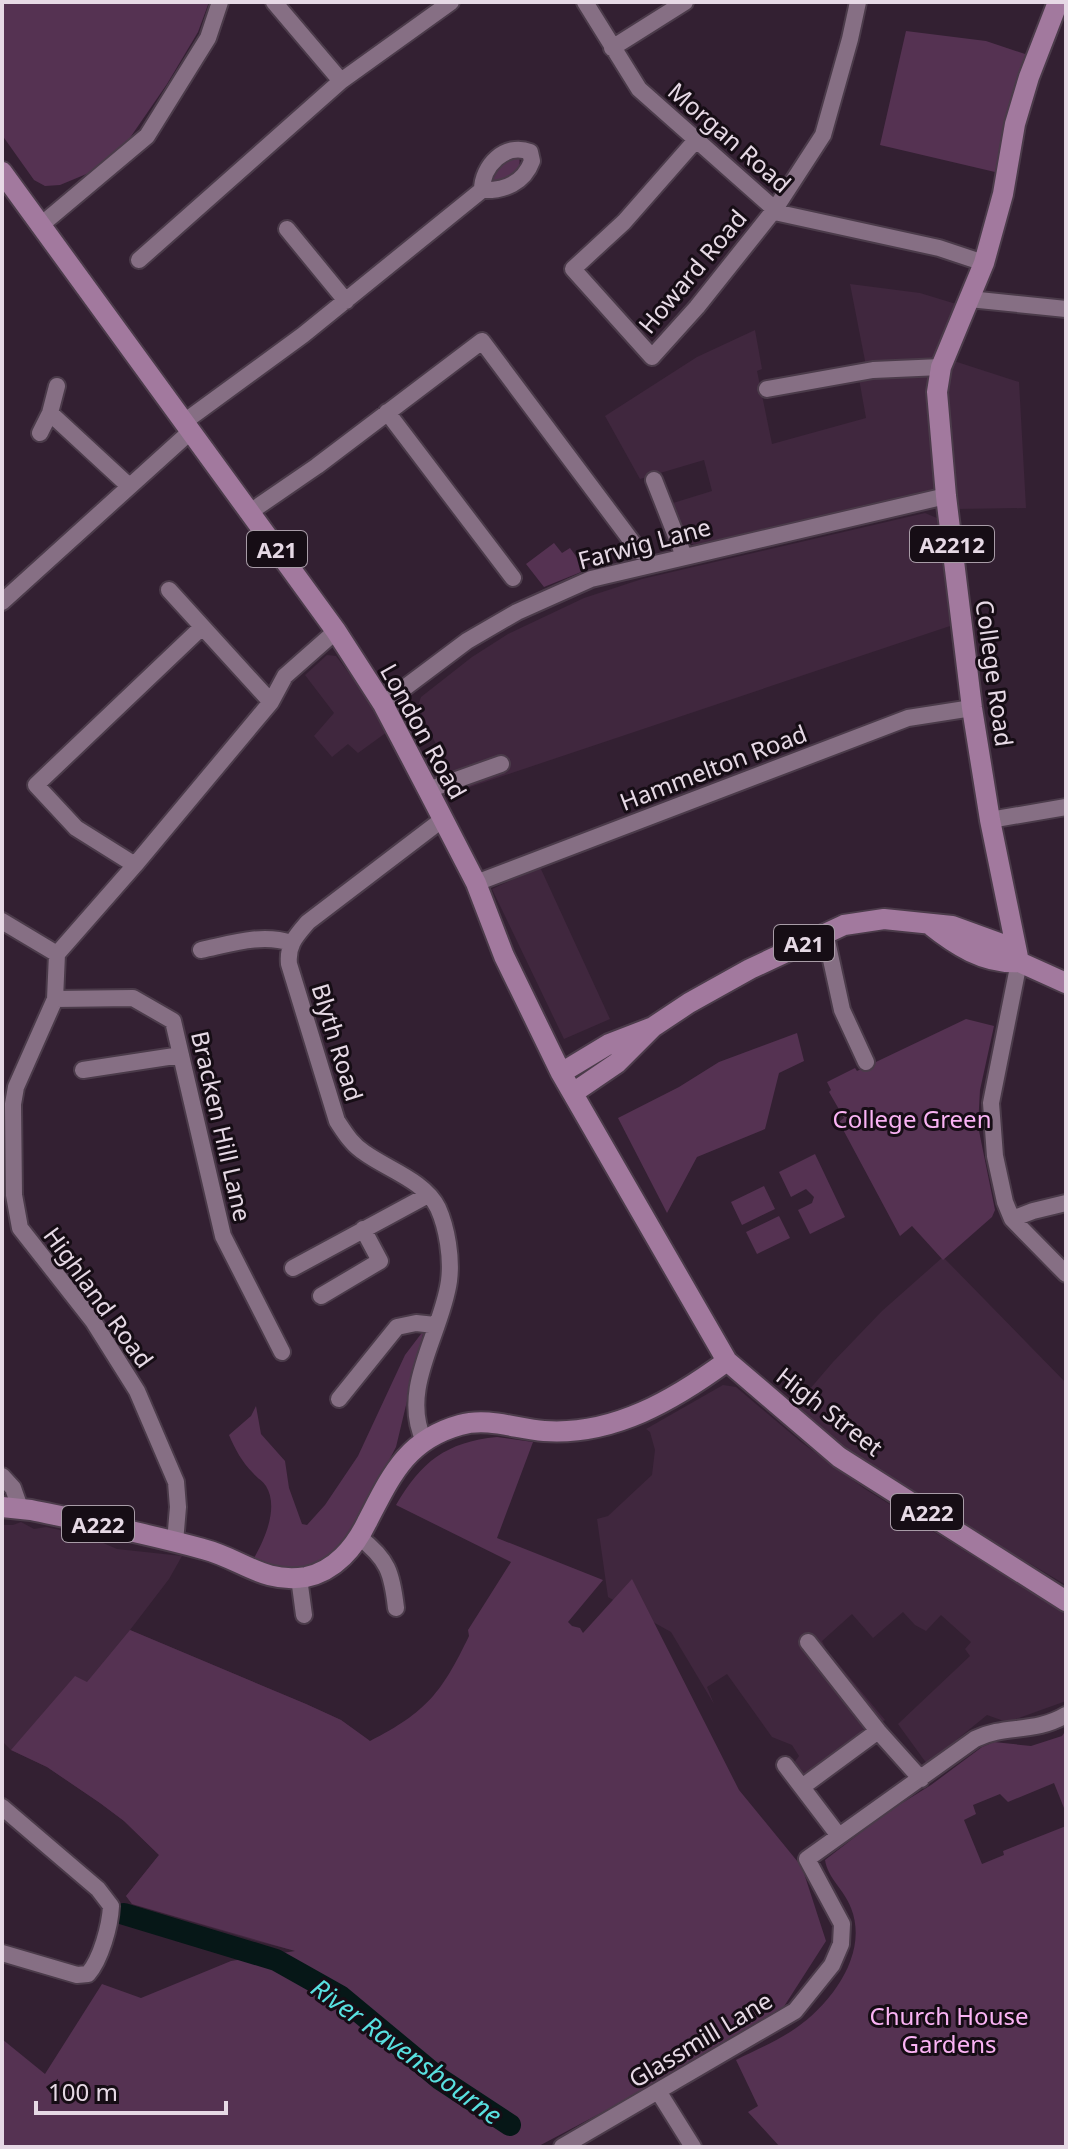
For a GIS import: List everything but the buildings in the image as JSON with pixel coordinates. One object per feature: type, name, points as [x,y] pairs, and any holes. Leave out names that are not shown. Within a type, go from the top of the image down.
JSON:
[{"type":"main road","name":"College Road","points":[[1019,962],[990,820],[972,708],[937,406],[941,367],[984,263],[1003,194],[1015,124],[1029,77],[1058,2]]},
{"type":"main road","name":"London Road","points":[[2,172],[336,631],[383,704],[476,883],[504,956],[561,1073],[727,1361]]},
{"type":"main road","points":[[979,934],[997,928],[1009,913]]},
{"type":"main road","name":"A21","points":[[573,1093],[617,1063],[653,1027],[689,1003],[825,932],[862,921],[884,919],[952,926],[1007,946],[1019,962]]},
{"type":"main road","name":"A21","points":[[929,924],[955,945],[1001,963],[1019,962],[1066,983]]},
{"type":"main road","name":"A21","points":[[561,1073],[609,1044],[653,1027]]},
{"type":"main road","points":[[299,1578],[324,1571],[347,1553],[398,1465],[424,1441],[470,1422],[548,1431],[597,1428],[657,1405],[727,1361]]},
{"type":"main road","name":"High Street","points":[[727,1361],[839,1457],[1066,1601]]},
{"type":"main road","name":"A222","points":[[11,1508],[175,1542],[221,1554],[264,1575],[299,1578]]},
{"type":"street","points":[[41,225],[147,136],[208,38],[220,2]]},
{"type":"street","points":[[274,2],[341,81]]},
{"type":"street","points":[[139,260],[341,81],[451,2]]},
{"type":"street","name":"Morgan Road","points":[[585,2],[639,89],[779,213],[939,248],[984,263]]},
{"type":"street","points":[[612,48],[685,2]]},
{"type":"street","points":[[775,209],[823,135],[858,2]]},
{"type":"street","name":"Howard Road","points":[[696,140],[624,222],[573,269],[652,357],[697,307],[775,209]]},
{"type":"street","points":[[2,602],[129,486],[188,426],[482,190]]},
{"type":"street","points":[[287,229],[346,301]]},
{"type":"street","points":[[969,299],[1066,309]]},
{"type":"street","points":[[250,512],[317,466],[482,341],[639,543]]},
{"type":"street","points":[[767,389],[873,370],[941,367]]},
{"type":"street","points":[[40,433],[50,413],[57,386]]},
{"type":"street","points":[[387,412],[513,578]]},
{"type":"street","points":[[50,413],[129,486]]},
{"type":"street","points":[[654,480],[684,556]]},
{"type":"street","name":"Farwig Lane","points":[[383,704],[467,641],[517,612],[591,579],[946,496]]},
{"type":"street","points":[[169,590],[271,702]]},
{"type":"street","points":[[135,865],[76,828],[36,785],[201,628]]},
{"type":"street","points":[[2,921],[57,954],[271,702],[285,676],[336,631]]},
{"type":"street","name":"Hammelton Road","points":[[476,883],[908,718],[972,708]]},
{"type":"street","points":[[428,790],[501,764]]},
{"type":"street","points":[[990,820],[1066,807]]},
{"type":"street","points":[[201,950],[263,938],[277,938],[291,943],[308,922],[443,819]]},
{"type":"street","points":[[825,932],[842,1010],[866,1062]]},
{"type":"street","name":"Blyth Road","points":[[291,943],[289,964],[337,1121],[350,1141],[364,1153],[428,1195]]},
{"type":"street","name":"Highland Road","points":[[57,954],[55,999],[16,1087],[8,1195],[20,1228],[93,1321],[137,1391],[176,1482],[178,1507],[175,1542]]},
{"type":"street","name":"College Road","points":[[1012,1219],[995,1156],[991,1103],[1019,962]]},
{"type":"street","name":"Bracken Hill Lane","points":[[55,999],[133,998],[173,1021],[223,1236],[282,1352]]},
{"type":"street","points":[[83,1070],[181,1055]]},
{"type":"street","points":[[293,1268],[428,1195],[438,1207],[449,1259],[447,1290],[416,1401],[417,1425],[424,1441]]},
{"type":"street","points":[[1066,1203],[1012,1219],[1066,1274]]},
{"type":"street","points":[[321,1296],[380,1261],[363,1229]]},
{"type":"street","points":[[339,1399],[397,1327],[416,1323],[435,1325]]},
{"type":"street","points":[[2,1476],[13,1488],[11,1508]]},
{"type":"street","points":[[359,1537],[374,1548],[392,1575],[396,1608]]},
{"type":"street","points":[[299,1578],[304,1615]]},
{"type":"street","points":[[808,1642],[878,1731],[921,1779]]},
{"type":"street","points":[[785,1765],[839,1836],[986,1733],[1039,1727],[1066,1715]]},
{"type":"street","points":[[802,1787],[878,1731]]},
{"type":"street","points":[[2,1807],[98,1889],[111,1906],[96,1963],[88,1974],[77,1975],[2,1953]]},
{"type":"street","name":"Glassmill Lane","points":[[562,2147],[795,2011],[832,1965],[841,1944],[842,1924],[807,1859],[839,1836]]},
{"type":"street","points":[[658,2091],[693,2147]]},
{"type":"shaded area","points":[[850,284],[920,293],[966,307],[941,367],[945,486],[694,545],[686,541],[673,503],[712,491],[704,460],[640,479],[605,416],[697,357],[755,330],[762,369],[757,371],[772,444],[866,418],[858,373],[867,371]]},
{"type":"shaded area","points":[[954,361],[1019,382],[1026,508],[955,509],[945,394]]},
{"type":"shaded area","points":[[925,513],[937,518],[950,626],[458,791],[418,706],[421,697],[472,657],[508,634],[584,598],[642,579]]},
{"type":"shaded area","points":[[327,655],[336,656],[366,696],[387,732],[358,753],[348,744],[332,757],[314,736],[334,713],[305,675]]},
{"type":"shaded area","points":[[540,867],[610,1019],[564,1039],[492,889]]},
{"type":"shaded area","points":[[943,1257],[1066,1383],[1066,1585],[850,1457],[799,1413],[797,1404],[833,1362],[882,1311]]},
{"type":"shaded area","points":[[723,1385],[736,1387],[801,1442],[865,1489],[987,1565],[1060,1606],[1066,1612],[1066,1701],[1013,1720],[987,1715],[927,1764],[898,1724],[970,1656],[965,1649],[971,1642],[941,1615],[926,1631],[903,1612],[873,1638],[852,1614],[822,1641],[885,1720],[805,1776],[801,1776],[793,1764],[799,1756],[792,1745],[772,1737],[727,1674],[707,1687],[714,1704],[671,1632],[608,1597],[597,1519],[608,1516],[652,1475],[655,1450],[650,1432],[646,1429]]},
{"type":"shaded area","points":[[21,1522],[34,1529],[46,1527],[87,1536],[117,1549],[182,1556],[169,1579],[130,1630],[341,1720],[369,1740],[297,1951],[132,1904],[126,1896],[159,1855],[100,1803],[47,1767],[11,1750],[2,1741],[2,1525]]},
{"type":"green space","points":[[2,2],[209,2],[198,32],[125,145],[96,170],[60,185],[45,186],[34,180],[2,135]]},
{"type":"green space","points":[[906,31],[986,41],[1028,55],[1011,100],[995,172],[880,145]]},
{"type":"green space","points":[[519,157],[516,172],[508,178],[492,182],[491,175],[505,159]]},
{"type":"green space","points":[[554,543],[562,553],[570,548],[586,570],[544,587],[526,564]]},
{"type":"green space","name":"College Green","points":[[966,1019],[994,1026],[980,1090],[978,1126],[995,1210],[992,1217],[943,1260],[912,1226],[900,1236],[839,1122],[844,1118],[829,1092],[827,1082]]},
{"type":"green space","points":[[797,1033],[804,1061],[779,1073],[765,1129],[697,1157],[667,1213],[618,1118],[679,1087],[719,1062]]},
{"type":"green space","points":[[815,1154],[845,1217],[810,1234],[798,1210],[812,1203],[814,1197],[806,1189],[791,1197],[779,1172]]},
{"type":"green space","points":[[764,1186],[775,1209],[742,1225],[731,1202]]},
{"type":"green space","points":[[779,1216],[790,1238],[757,1254],[746,1232]]},
{"type":"green space","points":[[424,1330],[396,1447],[343,1548],[314,1568],[293,1571],[254,1558],[269,1523],[270,1494],[265,1484],[242,1460],[229,1435],[251,1416],[256,1406],[261,1434],[285,1461],[289,1488],[302,1524],[307,1525],[325,1505],[358,1456],[405,1355]]},
{"type":"green space","points":[[497,1437],[533,1442],[497,1538],[603,1580],[568,1622],[583,1633],[632,1579],[739,1790],[802,1867],[826,1941],[783,2008],[633,2096],[537,2147],[2,2147],[2,2039],[45,2074],[102,1984],[141,1998],[231,1961],[295,1951],[132,1904],[126,1896],[159,1855],[100,1803],[47,1767],[11,1750],[75,1676],[87,1682],[130,1630],[341,1720],[370,1741],[406,1720],[441,1686],[469,1636],[468,1630],[511,1562],[396,1505],[415,1477],[437,1457],[463,1444]]},
{"type":"green space","name":"Church House Gardens","points":[[1066,1730],[1066,1813],[1054,1783],[1008,1802],[1000,1794],[973,1805],[976,1814],[964,1820],[982,1864],[1004,1855],[1003,1851],[1066,1826],[1066,2147],[780,2147],[748,2112],[758,2106],[736,2060],[782,2037],[809,2018],[844,1976],[855,1942],[855,1925],[848,1901],[829,1873],[825,1860],[886,1813],[931,1785],[982,1747],[994,1742],[1031,1746],[1062,1736]]},
{"type":"waterway","name":"River Ravensbourne","points":[[124,1914],[276,1960],[340,1996],[440,2079],[510,2125]]}]
